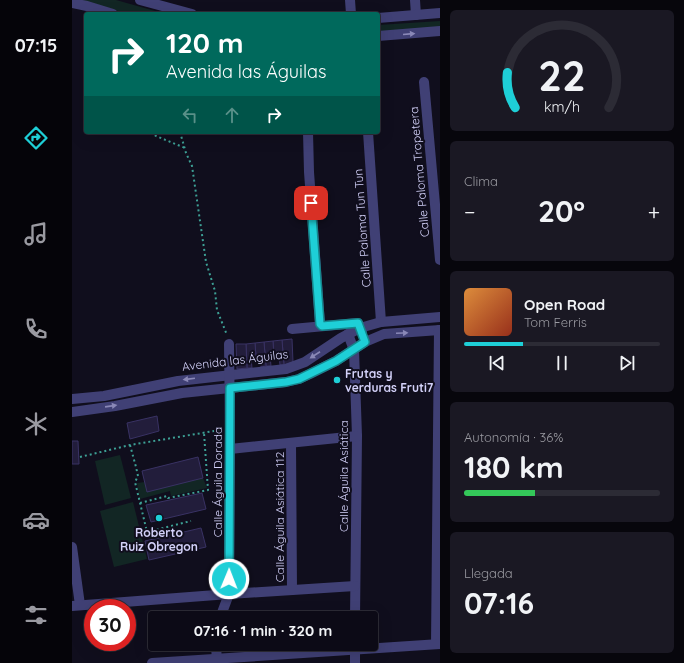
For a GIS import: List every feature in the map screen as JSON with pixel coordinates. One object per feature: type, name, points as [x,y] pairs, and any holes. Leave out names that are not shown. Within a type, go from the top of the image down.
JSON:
[{"type":"street","points":[[140,0],[185,12]]},
{"type":"street","points":[[350,0],[351,12]]},
{"type":"street","points":[[415,0],[416,15]]},
{"type":"street","points":[[72,3],[107,12]]},
{"type":"street","points":[[380,18],[440,13]]},
{"type":"street","points":[[380,36],[440,31]]},
{"type":"street","name":"Calle Paloma Tropetera","points":[[424,82],[440,260]]},
{"type":"street","points":[[308,134],[309,172],[320,324],[322,326]]},
{"type":"street","name":"Calle Paloma Tun Tun","points":[[368,134],[381,322]]},
{"type":"street","name":"Avenida las Águilas","points":[[72,399],[104,396],[178,381],[230,374],[286,369],[305,362],[348,334],[360,328],[381,322],[440,317]]},
{"type":"street","points":[[292,329],[358,323],[365,342]]},
{"type":"street","points":[[72,412],[182,394],[286,382],[299,379],[336,361],[365,342],[384,334],[440,330],[438,644],[378,646]]},
{"type":"street","name":"Calle Águila Asiática","points":[[348,334],[354,350],[357,436],[355,611]]},
{"type":"street","name":"Calle Águila Dorada","points":[[223,611],[229,594],[230,374],[228,344]]},
{"type":"street","points":[[130,390],[132,402]]},
{"type":"street","name":"Calle Águila Asiática 112","points":[[230,449],[357,436]]},
{"type":"street","name":"Calle Águila Asiática 112","points":[[291,443],[292,590]]},
{"type":"street","points":[[72,547],[76,606],[354,586]]},
{"type":"street","points":[[216,651],[217,661]]},
{"type":"street","points":[[152,663],[217,661],[316,651]]},
{"type":"street","points":[[355,651],[355,663]]},
{"type":"path","points":[[154,134],[185,148]]},
{"type":"path","points":[[181,134],[194,174],[206,262],[215,291],[217,310],[225,330],[228,344]]},
{"type":"path","points":[[80,457],[130,445],[230,428]]},
{"type":"path","points":[[140,503],[167,496],[168,498],[208,490],[204,432]]},
{"type":"path","points":[[130,445],[138,476],[135,482],[147,532],[191,521]]},
{"type":"green space","points":[[80,0],[116,0],[159,12],[121,12]]},
{"type":"green space","points":[[440,21],[440,27],[380,32],[380,25]]},
{"type":"green space","points":[[120,455],[131,498],[105,505],[95,461]]},
{"type":"green space","points":[[203,478],[207,488],[171,496],[170,491],[140,499],[137,483],[145,482],[147,491]]},
{"type":"green space","points":[[133,502],[147,559],[114,567],[100,511]]},
{"type":"building","points":[[292,339],[293,362],[284,365],[282,340]]},
{"type":"building","points":[[282,340],[284,365],[280,365],[279,355],[274,356],[273,341]]},
{"type":"building","points":[[273,341],[274,356],[270,356],[271,366],[266,366],[264,342]]},
{"type":"building","points":[[264,342],[266,366],[261,367],[260,357],[256,357],[255,343]]},
{"type":"building","points":[[255,343],[256,357],[251,358],[252,368],[247,368],[246,344]]},
{"type":"building","points":[[236,344],[246,344],[247,368],[237,369]]},
{"type":"building","points":[[157,416],[159,431],[130,439],[127,423]]},
{"type":"building","points":[[72,441],[78,441],[79,464],[72,464]]},
{"type":"building","points":[[198,457],[203,478],[147,492],[142,471]]},
{"type":"building","points":[[202,493],[206,509],[151,522],[146,505]]},
{"type":"building","points":[[201,528],[206,547],[149,560],[145,541]]},
{"type":"place","name":"Frutas y verduras Fruti7","points":[[337,380]]},
{"type":"place","name":"Roberto Ruiz Obregon","points":[[159,518]]},
{"type":"route","points":[[229,579],[230,388],[286,382],[299,379],[336,361],[365,342],[358,323],[322,326],[320,324],[311,203]]}]
